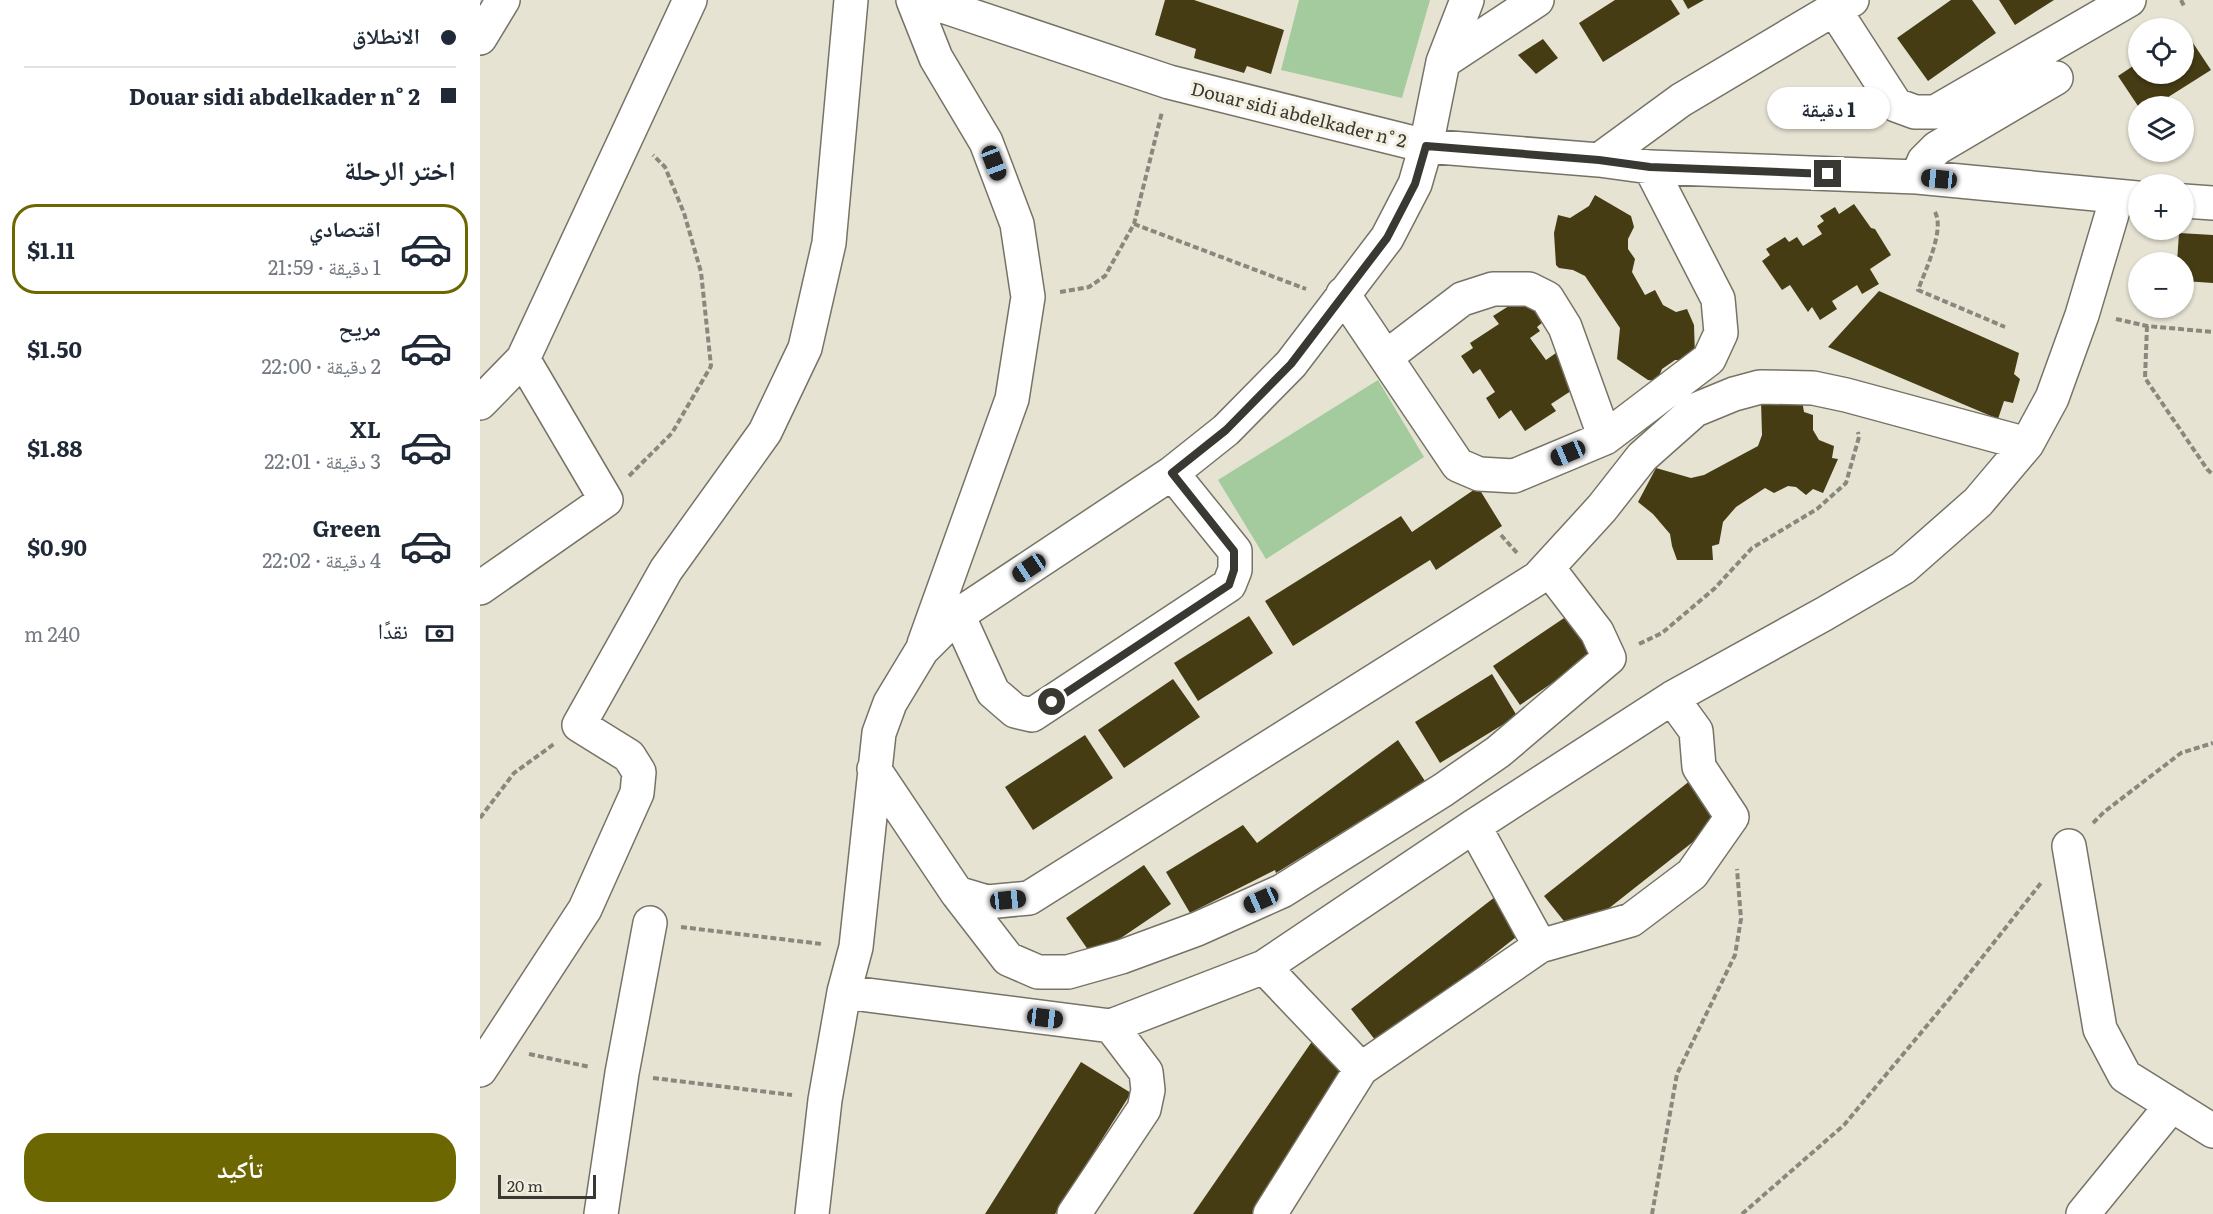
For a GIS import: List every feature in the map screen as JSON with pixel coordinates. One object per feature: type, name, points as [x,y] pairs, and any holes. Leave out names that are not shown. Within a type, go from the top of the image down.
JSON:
[{"type":"street","points":[[480,38],[503,0]]},
{"type":"street","points":[[480,403],[523,359],[690,0]]},
{"type":"street","points":[[487,1058],[585,909],[637,793],[639,772],[629,756],[579,725],[666,570],[765,432],[805,348],[829,243],[851,0]]},
{"type":"street","points":[[812,1214],[825,1100],[844,992],[856,947],[879,734],[890,703],[922,650],[1012,399],[1028,297],[1017,224],[986,142],[936,58],[913,0]]},
{"type":"street","name":"Douar sidi abdelkader n° 2","points":[[925,0],[1169,82],[1426,146],[1599,160],[1650,167],[1917,177],[2128,197]]},
{"type":"street","points":[[922,650],[958,615],[1172,473],[1226,430],[1291,364],[1329,293],[1387,238],[1415,184],[1426,146],[1443,62],[1467,0]]},
{"type":"street","points":[[1443,62],[1537,0]]},
{"type":"street","points":[[1599,160],[1681,100],[1843,4],[1896,105],[1915,112],[1935,112],[2129,0]]},
{"type":"street","points":[[1917,177],[1924,161],[1937,148],[2056,78]]},
{"type":"street","points":[[1329,293],[1386,357],[1458,465],[1479,474],[1514,476],[1605,438],[1709,359],[1721,333],[1718,299],[1650,167]]},
{"type":"street","points":[[844,992],[1111,1026],[1263,967],[1474,826],[1672,698],[1824,615],[1903,568],[1978,502],[2027,444],[2052,398],[2128,197]]},
{"type":"street","points":[[2194,202],[2213,203]]},
{"type":"street","points":[[1386,357],[1462,300],[1492,289],[1529,289],[1547,298],[1565,327],[1605,438]]},
{"type":"street","points":[[480,588],[606,500],[523,359]]},
{"type":"street","points":[[957,893],[987,902],[1029,898],[1538,578],[1602,508],[1642,457],[1695,410],[1734,394],[1760,387],[1813,388],[2027,444]]},
{"type":"street","points":[[958,615],[993,692],[1015,711],[1032,715],[1219,592],[1229,585],[1234,570],[1234,551],[1172,473]]},
{"type":"street","points":[[874,769],[957,893],[1008,959],[1038,972],[1068,972],[1121,957],[1197,928],[1282,891],[1443,790],[1498,752],[1609,658],[1597,632],[1548,568]]},
{"type":"street","points":[[1270,1214],[1361,1069],[1540,946],[1631,920],[1692,874],[1732,817],[1699,767],[1696,731],[1672,698]]},
{"type":"street","points":[[1474,826],[1540,946]]},
{"type":"street","points":[[2069,846],[2100,1029],[2125,1076],[2213,1131]]},
{"type":"street","points":[[601,1214],[622,1073],[650,923]]},
{"type":"street","points":[[1263,967],[1361,1069]]},
{"type":"street","points":[[1074,1214],[1144,1109],[1148,1089],[1146,1072],[1111,1026]]},
{"type":"street","points":[[2084,1214],[2172,1105]]},
{"type":"path","points":[[2181,0],[2184,6]]},
{"type":"path","points":[[1028,297],[1089,287],[1106,276],[1134,224],[1169,82]]},
{"type":"path","points":[[606,500],[672,433],[711,366],[701,272],[684,213],[665,167],[629,130]]},
{"type":"path","points":[[1939,220],[1935,243],[1918,290],[2005,327]]},
{"type":"path","points":[[1134,224],[1329,293]]},
{"type":"path","points":[[2082,315],[2147,326],[2213,332]]},
{"type":"path","points":[[2147,326],[2145,378],[2213,475]]},
{"type":"path","points":[[1609,658],[1662,633],[1714,589],[1752,548],[1817,509],[1846,483],[1859,437],[1846,395]]},
{"type":"path","points":[[480,818],[514,773],[579,725]]},
{"type":"path","points":[[1742,1214],[1844,1125],[1950,998],[2069,846],[2104,812],[2181,753],[2213,743]]},
{"type":"path","points":[[1652,1214],[1677,1074],[1735,955],[1741,919],[1732,817]]},
{"type":"path","points":[[650,923],[856,947]]},
{"type":"path","points":[[487,1058],[825,1100]]},
{"type":"green space","points":[[1299,0],[1430,0],[1402,98],[1281,70]]},
{"type":"green space","points":[[1378,380],[1424,457],[1266,559],[1218,480]]},
{"type":"building","points":[[1165,0],[1194,0],[1284,30],[1271,74],[1247,66],[1244,73],[1194,58],[1196,49],[1155,35]]},
{"type":"building","points":[[1615,0],[1671,0],[1680,14],[1603,62],[1579,23]]},
{"type":"building","points":[[1683,0],[1704,0],[1688,9]]},
{"type":"building","points":[[1951,0],[1972,0],[1996,33],[1928,81],[1897,38]]},
{"type":"building","points":[[1999,0],[2054,0],[2015,25]]},
{"type":"building","points":[[1543,39],[1558,58],[1536,74],[1518,55]]},
{"type":"building","points":[[2194,44],[2211,70],[2194,81]]},
{"type":"building","points":[[2128,69],[2128,84],[2189,84],[2170,96],[2131,96],[2118,76]]},
{"type":"building","points":[[1595,195],[1631,216],[1634,227],[1628,239],[1628,249],[1635,259],[1632,272],[1645,295],[1655,290],[1663,305],[1676,312],[1687,309],[1694,325],[1695,356],[1689,360],[1675,360],[1662,369],[1657,381],[1648,380],[1617,359],[1620,328],[1585,276],[1556,265],[1554,233],[1558,215],[1570,218],[1589,206]]},
{"type":"building","points":[[1854,204],[1871,228],[1875,229],[1891,255],[1870,269],[1879,284],[1862,294],[1857,285],[1832,301],[1837,309],[1820,320],[1812,307],[1808,312],[1790,285],[1782,290],[1762,261],[1770,255],[1766,249],[1785,237],[1789,242],[1797,237],[1803,246],[1822,234],[1817,226],[1824,221],[1820,216],[1835,207],[1839,214]]},
{"type":"building","points":[[2194,234],[2213,235],[2213,283],[2194,282],[2194,252],[2178,252],[2179,240],[2194,240]]},
{"type":"building","points":[[1879,291],[2019,353],[2014,374],[2020,379],[2013,403],[2004,401],[1998,419],[1828,347]]},
{"type":"building","points":[[1527,298],[1543,322],[1537,327],[1540,331],[1530,338],[1546,360],[1556,353],[1576,380],[1574,389],[1551,404],[1556,411],[1525,431],[1511,410],[1499,419],[1486,398],[1495,392],[1480,369],[1473,374],[1461,356],[1473,348],[1470,343],[1499,324],[1493,316],[1520,299]]},
{"type":"building","points":[[1801,395],[1804,412],[1813,415],[1813,430],[1819,440],[1834,446],[1832,458],[1838,459],[1823,493],[1813,489],[1806,495],[1796,487],[1788,486],[1774,493],[1765,488],[1736,507],[1723,522],[1719,544],[1712,546],[1713,560],[1677,560],[1670,534],[1653,514],[1638,502],[1656,468],[1691,478],[1704,475],[1758,446],[1762,435],[1761,401]]},
{"type":"building","points":[[1478,487],[1502,526],[1436,570],[1430,560],[1293,646],[1265,601],[1401,516],[1412,532]]},
{"type":"building","points":[[1573,612],[1599,651],[1520,705],[1493,666]]},
{"type":"building","points":[[1249,616],[1273,653],[1198,701],[1174,663]]},
{"type":"building","points":[[1492,674],[1517,716],[1440,763],[1415,722]]},
{"type":"building","points":[[1173,679],[1200,717],[1124,768],[1098,730]]},
{"type":"building","points":[[1085,735],[1113,778],[1033,830],[1005,787]]},
{"type":"building","points":[[1398,740],[1425,781],[1276,873],[1275,870],[1190,913],[1166,872],[1243,825],[1257,843]]},
{"type":"building","points":[[1691,780],[1722,819],[1575,935],[1544,896]]},
{"type":"building","points":[[1144,865],[1171,904],[1093,957],[1066,918]]},
{"type":"building","points":[[1500,893],[1525,930],[1379,1045],[1351,1009]]},
{"type":"building","points":[[1313,1040],[1357,1070],[1258,1214],[1193,1214]]},
{"type":"building","points":[[1081,1062],[1131,1093],[1055,1214],[985,1214]]},
{"type":"route","points":[[1052,702],[1229,585],[1234,570],[1234,551],[1172,473],[1226,430],[1291,364],[1387,238],[1415,184],[1426,146],[1599,160],[1650,167],[1828,174]]}]
